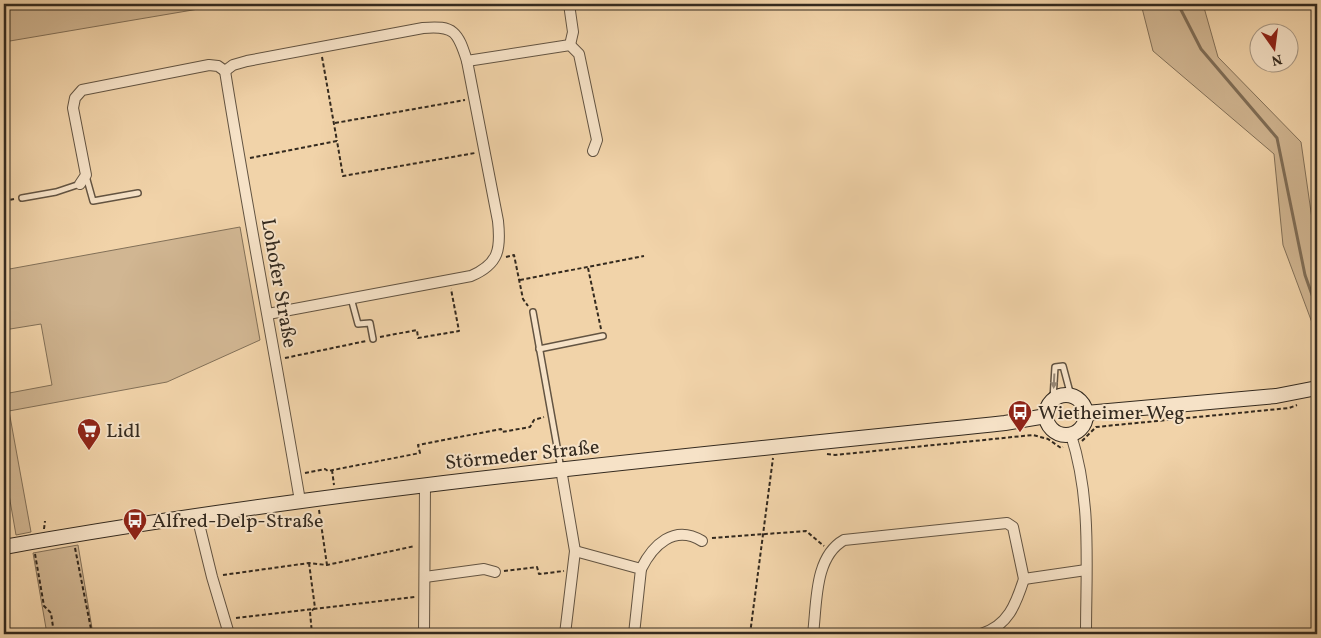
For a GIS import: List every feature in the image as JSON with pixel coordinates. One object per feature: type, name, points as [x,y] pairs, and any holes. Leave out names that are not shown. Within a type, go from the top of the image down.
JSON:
[{"type":"main road","points":[[1086,413],[1276,396],[1317,388]]},
{"type":"main road","points":[[1065,395],[1072,396],[1081,402],[1086,413],[1083,427],[1071,435],[1059,434],[1054,431],[1050,427],[1046,416],[1048,407],[1053,399],[1065,395]]},
{"type":"main road","name":"Störmeder Straße","points":[[4,547],[197,516],[425,485],[996,424],[1046,416]]},
{"type":"street","points":[[569,4],[573,32],[570,45]]},
{"type":"street","points":[[80,184],[86,175],[73,108],[76,98],[82,90],[209,65],[218,66],[225,71],[233,65],[247,61],[440,26],[453,30],[462,43],[467,61],[500,242],[496,256],[481,272],[471,276],[268,314]]},
{"type":"street","points":[[467,61],[570,45]]},
{"type":"street","points":[[570,45],[579,54],[597,140],[593,152]]},
{"type":"street","name":"Lohofer Straße","points":[[225,71],[228,100],[268,314],[300,501]]},
{"type":"street","points":[[1071,435],[1082,475],[1086,504],[1086,634]]},
{"type":"street","points":[[561,469],[575,551],[565,634]]},
{"type":"street","points":[[424,634],[425,485]]},
{"type":"street","points":[[197,516],[229,634]]},
{"type":"street","points":[[813,634],[822,568],[830,550],[844,540],[1007,523],[1013,527],[1017,537],[1024,579],[1015,609],[996,632],[981,634]]},
{"type":"street","points":[[634,634],[640,569],[650,551],[659,542],[674,537],[692,535],[702,541]]},
{"type":"street","points":[[575,551],[640,569]]},
{"type":"street","points":[[425,576],[484,569],[495,572]]},
{"type":"street","points":[[1024,579],[1086,570]]},
{"type":"lane","points":[[86,175],[93,202],[138,193]]},
{"type":"lane","points":[[22,198],[62,190],[80,184]]},
{"type":"lane","points":[[351,297],[358,324],[370,323],[373,339]]},
{"type":"lane","points":[[533,312],[561,469]]},
{"type":"lane","points":[[539,349],[603,336]]},
{"type":"lane","points":[[1053,399],[1055,367],[1063,366],[1072,396]]},
{"type":"path","points":[[320,47],[343,176],[484,151]]},
{"type":"path","points":[[335,123],[474,98]]},
{"type":"path","points":[[240,160],[337,141]]},
{"type":"path","points":[[4,201],[22,198]]},
{"type":"path","points":[[496,256],[501,258],[514,255],[523,299],[533,312]]},
{"type":"path","points":[[520,280],[644,256]]},
{"type":"path","points":[[587,267],[603,336]]},
{"type":"path","points":[[276,360],[417,330],[418,338],[459,331],[449,279]]},
{"type":"path","points":[[296,474],[325,469],[332,470],[420,453],[418,445],[501,429],[502,432],[530,427],[534,420],[551,416]]},
{"type":"path","points":[[750,634],[773,458]]},
{"type":"path","points":[[332,470],[334,486]]},
{"type":"path","points":[[318,499],[327,565]]},
{"type":"path","points":[[44,521],[44,530]]},
{"type":"path","points":[[702,541],[711,538],[806,531],[830,550]]},
{"type":"path","points":[[73,535],[92,634]]},
{"type":"path","points":[[33,542],[44,606],[51,613],[54,634]]},
{"type":"path","points":[[212,577],[309,563],[327,565],[425,544]]},
{"type":"path","points":[[309,563],[315,608],[310,612],[312,634]]},
{"type":"path","points":[[495,572],[537,567],[539,574],[573,569]]},
{"type":"path","points":[[225,620],[424,596]]},
{"type":"shaded area","points":[[38,4],[228,4],[4,42],[4,9]]},
{"type":"shaded area","points":[[1141,4],[1203,4],[1218,57],[1301,142],[1317,254],[1317,336],[1283,245],[1274,154],[1153,51]]},
{"type":"shaded area","points":[[240,227],[260,340],[167,382],[9,411],[31,532],[16,535],[4,466],[4,394],[52,385],[41,324],[4,330],[4,270]]},
{"type":"shaded area","points":[[78,545],[93,634],[47,634],[33,553]]},
{"type":"waterway","points":[[1178,4],[1201,49],[1277,138],[1305,275],[1317,309]]},
{"type":"place","name":"Wietheimer Weg","points":[[1020,433]]},
{"type":"place","name":"Lidl","points":[[89,451]]},
{"type":"place","name":"Alfred-Delp-Straße","points":[[135,541]]}]
